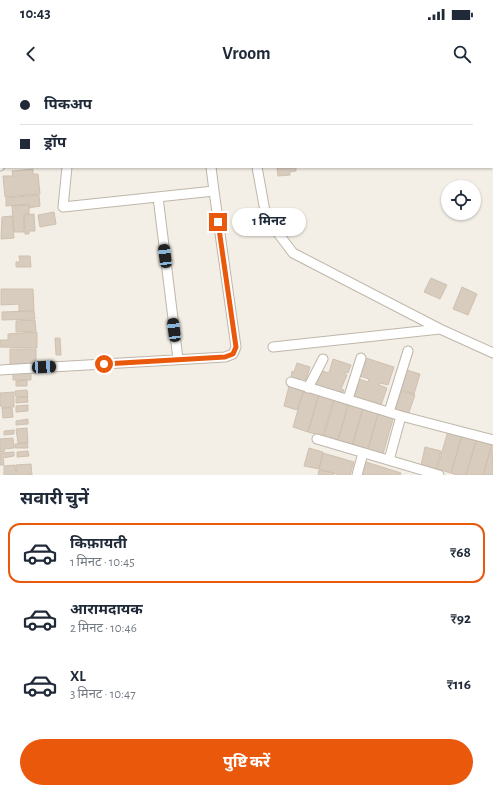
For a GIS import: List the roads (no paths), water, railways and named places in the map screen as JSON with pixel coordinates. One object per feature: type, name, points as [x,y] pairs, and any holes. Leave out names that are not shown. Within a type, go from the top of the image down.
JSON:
[{"type":"street","points":[[67,168],[63,207],[214,191]]},
{"type":"street","points":[[0,370],[225,357],[233,354],[236,347],[211,168]]},
{"type":"street","points":[[257,168],[265,211],[274,228],[293,253],[440,329],[493,353]]},
{"type":"street","points":[[158,197],[178,360]]},
{"type":"street","points":[[273,347],[440,329]]},
{"type":"street","points":[[389,412],[408,351]]},
{"type":"street","points":[[348,400],[361,358]]},
{"type":"street","points":[[308,388],[323,359]]},
{"type":"street","points":[[291,382],[401,416],[493,440]]},
{"type":"street","points":[[389,460],[401,416]]},
{"type":"street","points":[[317,439],[389,460],[409,471],[439,475]]},
{"type":"street","points":[[357,475],[363,452]]}]
